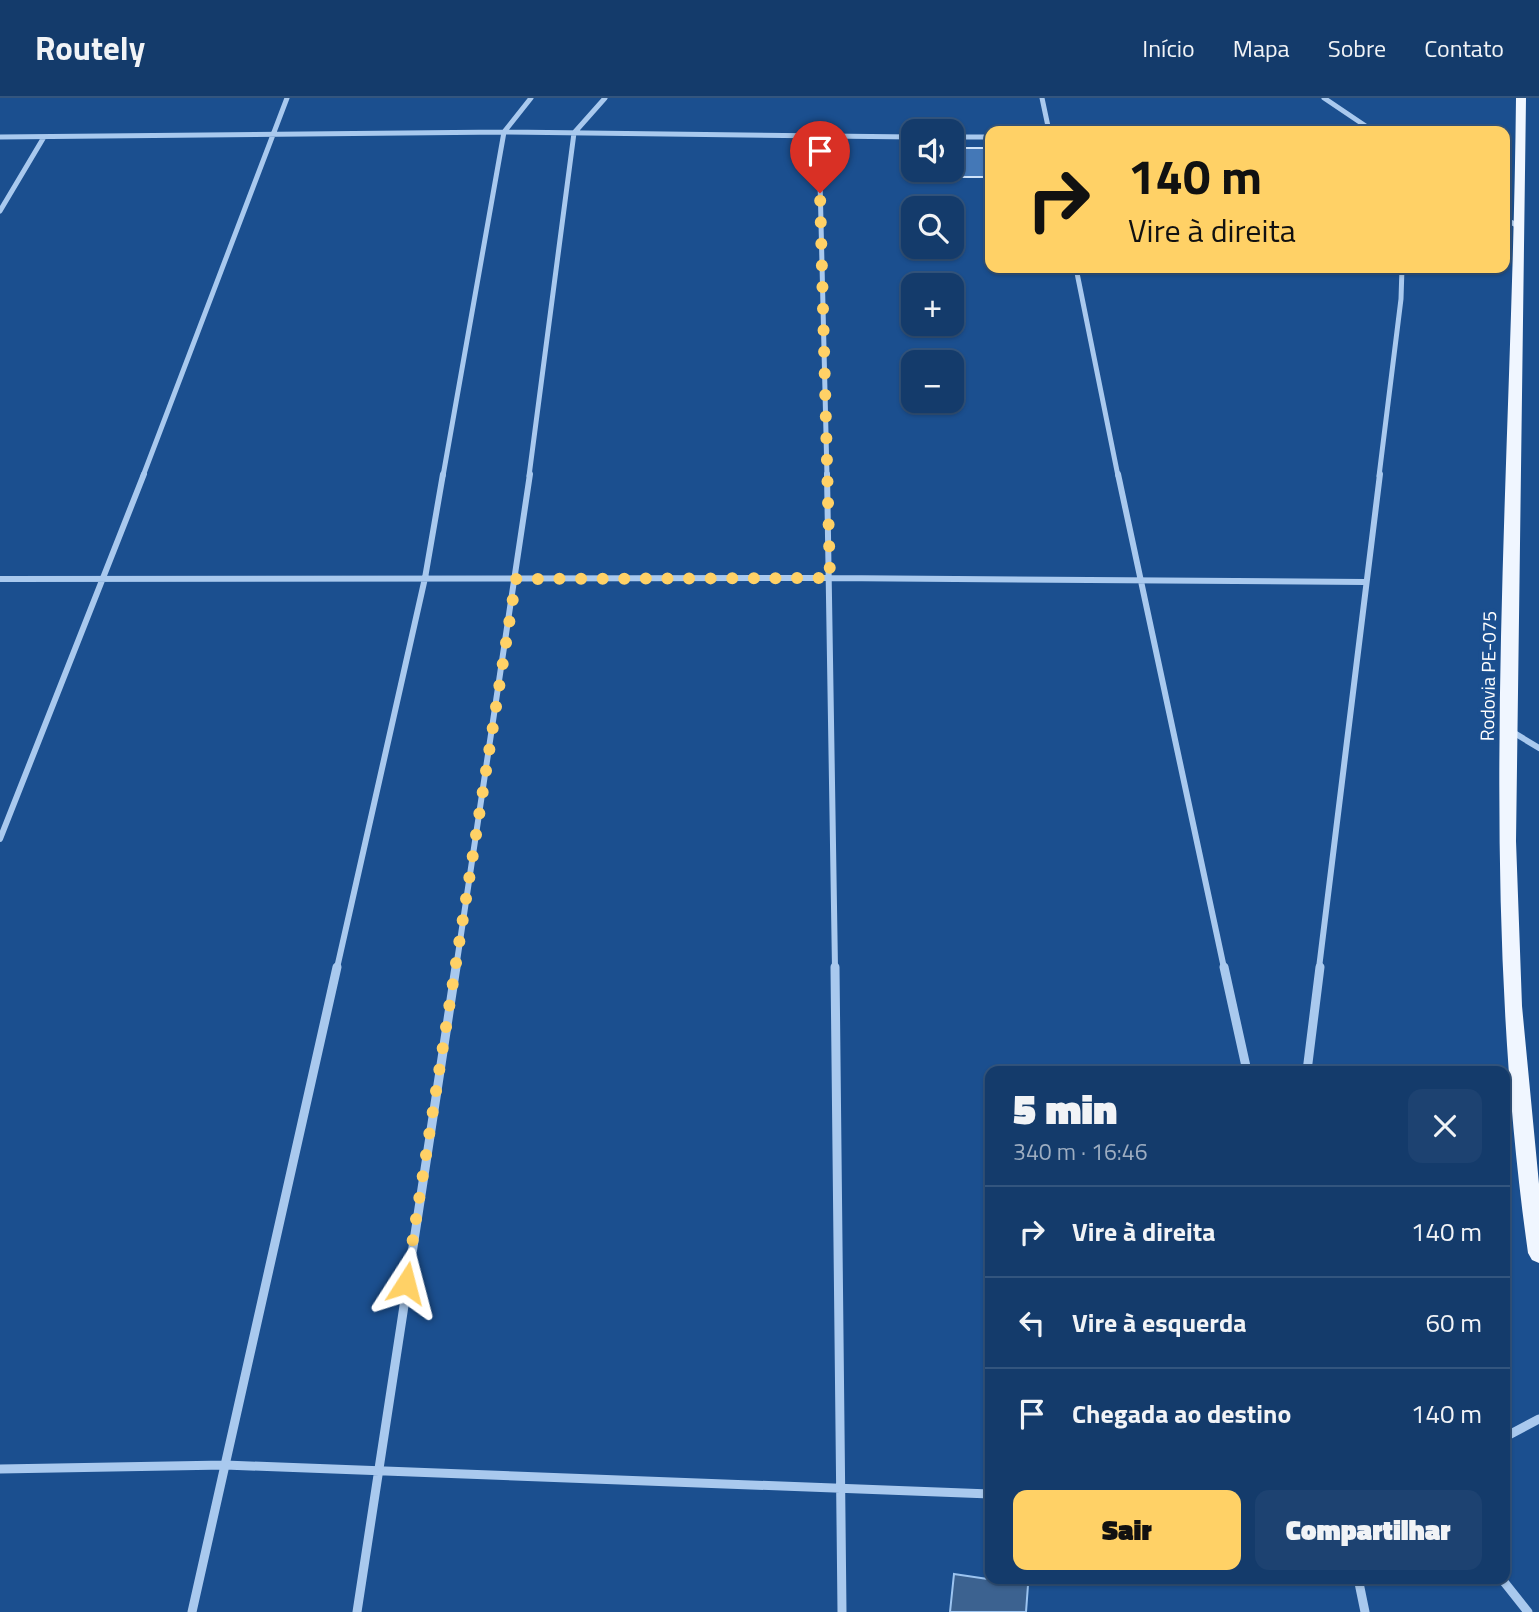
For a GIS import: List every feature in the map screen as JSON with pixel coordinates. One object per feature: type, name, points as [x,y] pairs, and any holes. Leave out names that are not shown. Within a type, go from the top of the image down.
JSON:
[{"type":"main road","name":"Rodovia PE-075","points":[[1521,98],[1521,227],[1506,856],[1514,1050],[1530,1199],[1539,1254]]},
{"type":"street","points":[[0,839],[104,578],[274,136],[286,98]]},
{"type":"street","points":[[192,1612],[425,578],[504,132],[531,98]]},
{"type":"street","points":[[357,1612],[516,579],[574,133],[605,98]]},
{"type":"street","points":[[1042,98],[1048,126]]},
{"type":"street","points":[[1324,98],[1366,126]]},
{"type":"street","points":[[0,137],[504,132],[901,137]]},
{"type":"street","points":[[0,211],[44,136]]},
{"type":"street","points":[[964,137],[985,137]]},
{"type":"street","points":[[819,138],[830,578],[838,1489],[842,1612]]},
{"type":"street","points":[[1510,222],[1521,227]]},
{"type":"street","points":[[1077,273],[1139,579],[1246,1066]]},
{"type":"street","points":[[1308,1066],[1401,299],[1402,273]]},
{"type":"street","points":[[0,579],[830,578],[1365,582]]},
{"type":"street","points":[[1507,729],[1539,748]]},
{"type":"street","points":[[1510,1434],[1539,1419]]},
{"type":"street","points":[[0,1469],[225,1465],[377,1473],[985,1494]]},
{"type":"street","points":[[1359,1584],[1365,1612]]},
{"type":"street","points":[[1506,1584],[1528,1612]]},
{"type":"water","points":[[954,1574],[985,1579],[985,1584],[1028,1585],[1026,1612],[950,1612]]},
{"type":"building","points":[[964,148],[985,148],[985,177],[964,177]]},
{"type":"route","points":[[406,1283],[516,579],[830,578],[820,193]]}]
